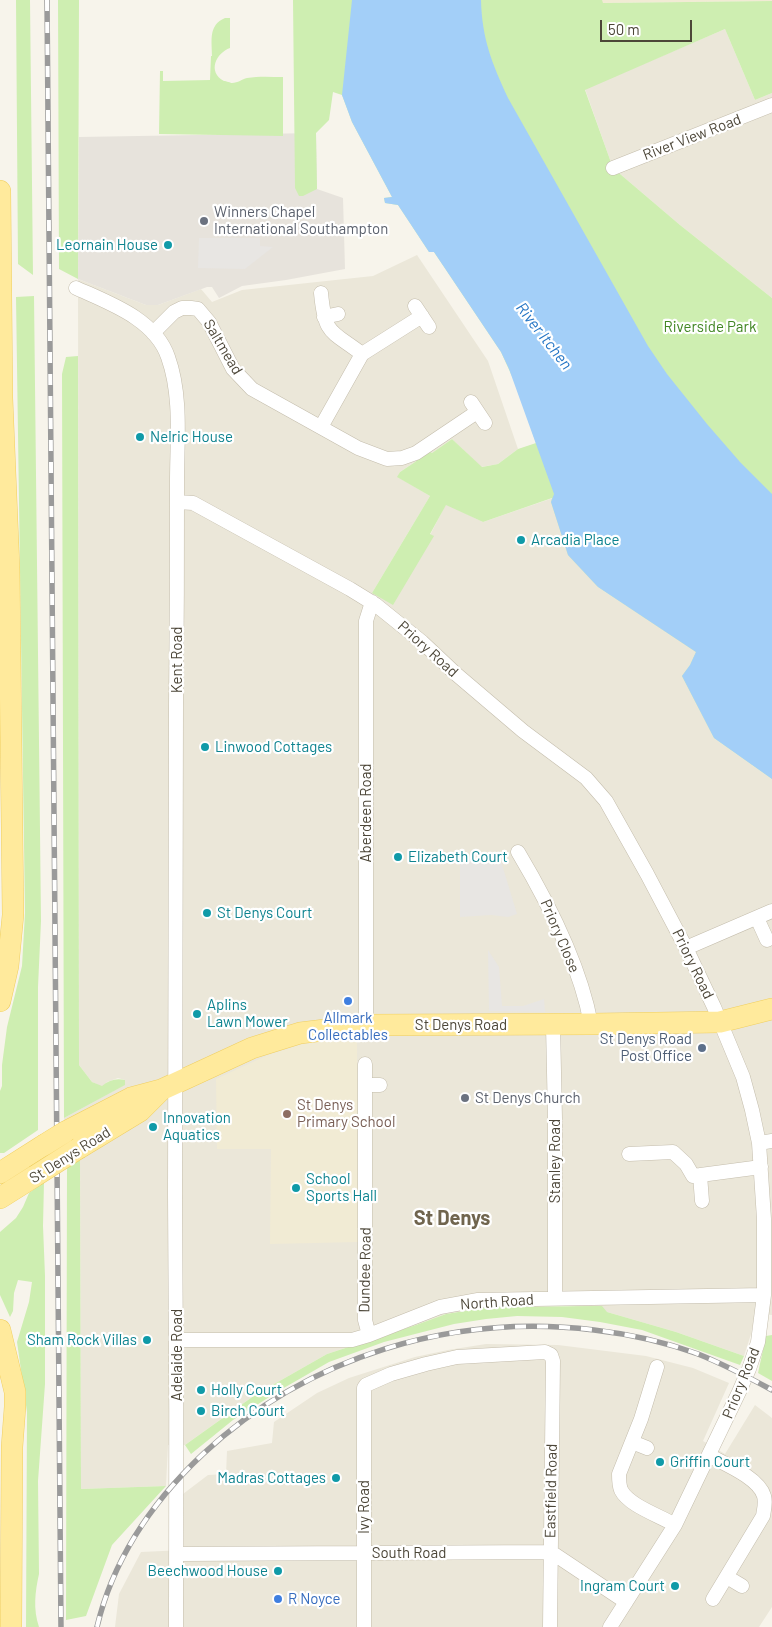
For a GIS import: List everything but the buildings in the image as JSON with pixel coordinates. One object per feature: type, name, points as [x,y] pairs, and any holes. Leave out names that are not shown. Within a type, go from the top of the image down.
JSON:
[{"type":"main road","points":[[0,191],[2,398],[9,568],[13,915],[8,966],[0,1001]]},
{"type":"main road","name":"St Denys Road","points":[[2,1170],[65,1132],[131,1098],[168,1086],[252,1048],[300,1033],[366,1025],[720,1022],[772,1009]]},
{"type":"main road","name":"St Denys Road","points":[[0,1198],[140,1111],[168,1086]]},
{"type":"main road","points":[[0,1330],[15,1392],[12,1447],[11,1627]]},
{"type":"main road","points":[[0,1396],[12,1447]]},
{"type":"street","name":"River View Road","points":[[613,168],[772,105]]},
{"type":"street","name":"Kent Road","points":[[76,288],[128,313],[153,333],[165,349],[174,378],[177,416],[177,502],[168,1086]]},
{"type":"street","points":[[322,293],[331,315],[333,334],[362,354]]},
{"type":"street","name":"Saltmead","points":[[153,333],[174,312],[182,308],[198,310],[209,322],[232,369],[252,388],[266,398],[358,448],[378,456],[395,459],[416,453],[478,412]]},
{"type":"street","points":[[321,427],[362,354],[422,316]]},
{"type":"street","name":"Priory Road","points":[[177,502],[193,503],[372,602],[523,731],[586,778],[606,802],[630,842],[686,948],[720,1022],[745,1085],[765,1142],[761,1167],[768,1219],[764,1295],[754,1355],[710,1456],[676,1525],[610,1627]]},
{"type":"street","name":"Aberdeen Road","points":[[366,1025],[366,621],[372,602]]},
{"type":"street","name":"Priory Close","points":[[518,852],[558,928],[576,973],[591,1024]]},
{"type":"street","points":[[686,948],[772,911]]},
{"type":"street","points":[[757,918],[767,940]]},
{"type":"street","name":"Stanley Road","points":[[553,1024],[555,1298]]},
{"type":"street","name":"Dundee Road","points":[[365,1064],[364,1320],[369,1335]]},
{"type":"street","points":[[365,1085],[380,1085]]},
{"type":"street","name":"Adelaide Road","points":[[168,1086],[177,1340],[176,1627]]},
{"type":"street","points":[[629,1154],[673,1152],[686,1164],[693,1176],[761,1167]]},
{"type":"street","points":[[700,1175],[702,1201]]},
{"type":"street","name":"North Road","points":[[177,1340],[352,1340],[440,1307],[478,1300],[764,1295]]},
{"type":"street","name":"Ivy Road","points":[[364,1627],[364,1388],[369,1383],[391,1374],[457,1357],[546,1352],[551,1355]]},
{"type":"street","name":"Eastfield Road","points":[[550,1627],[551,1355]]},
{"type":"street","points":[[657,1367],[632,1442],[619,1474],[621,1490],[626,1497],[633,1503],[676,1525]]},
{"type":"street","points":[[632,1442],[647,1448]]},
{"type":"street","points":[[710,1456],[756,1483],[768,1496],[763,1516],[713,1599]]},
{"type":"street","points":[[550,1552],[626,1602]]},
{"type":"street","name":"South Road","points":[[177,1554],[550,1552]]},
{"type":"street","points":[[727,1577],[742,1586]]},
{"type":"shaded area","points":[[602,0],[772,0],[772,1],[602,3]]},
{"type":"shaded area","points":[[725,29],[755,100],[772,93],[772,298],[680,225],[613,168],[585,89]]},
{"type":"shaded area","points":[[316,133],[317,189],[343,198],[345,269],[242,286],[219,298],[212,287],[207,287],[158,305],[146,305],[78,279],[79,137]]},
{"type":"shaded area","points":[[199,238],[260,238],[260,246],[273,247],[245,269],[198,268]]},
{"type":"shaded area","points":[[417,255],[488,361],[518,449],[498,464],[481,467],[452,439],[432,453],[426,450],[415,462],[400,472],[398,477],[430,496],[372,593],[433,536],[430,535],[446,504],[483,522],[553,498],[598,587],[697,652],[683,676],[714,738],[772,779],[772,1315],[755,1314],[744,1356],[676,1332],[607,1312],[564,1305],[490,1307],[446,1314],[327,1354],[255,1395],[185,1445],[168,1445],[166,1486],[81,1489],[80,1160],[65,1142],[64,1118],[124,1085],[125,1080],[118,1078],[107,1082],[102,1087],[92,1082],[79,1065],[78,279],[146,305],[158,305],[201,289],[212,302],[242,290],[373,276]]},
{"type":"shaded area","points":[[500,858],[517,914],[508,917],[491,915],[460,917],[460,859]]},
{"type":"shaded area","points":[[488,950],[499,967],[502,1006],[523,1006],[544,999],[545,1012],[489,1011]]},
{"type":"shaded area","name":"St Denys Primary School","points":[[326,1040],[357,1040],[358,1242],[270,1244],[271,1149],[217,1149],[216,1079],[268,1055],[305,1043]]},
{"type":"shaded area","points":[[486,1344],[558,1345],[646,1356],[693,1368],[729,1383],[703,1441],[725,1454],[755,1405],[772,1418],[772,1607],[759,1627],[115,1627],[119,1594],[141,1552],[184,1550],[183,1494],[208,1475],[226,1474],[227,1451],[272,1443],[274,1422],[317,1393],[349,1378],[415,1357]]},
{"type":"green space","points":[[16,0],[30,0],[33,275],[18,264]]},
{"type":"green space","points":[[58,0],[79,0],[78,279],[59,269]]},
{"type":"green space","name":"Riverside Park","points":[[293,0],[602,0],[603,3],[772,1],[772,93],[755,100],[725,29],[585,90],[613,168],[680,225],[772,298],[772,779],[714,738],[682,676],[696,652],[598,587],[568,555],[551,502],[552,498],[483,522],[446,505],[430,534],[434,536],[393,605],[372,593],[430,496],[397,477],[400,472],[415,462],[427,450],[432,453],[452,439],[482,467],[498,464],[518,449],[536,443],[516,385],[501,352],[434,252],[429,252],[398,205],[385,203],[384,198],[392,197],[352,122],[342,95],[333,92],[329,120],[316,133],[317,189],[299,196],[295,188]]},
{"type":"green space","points":[[225,18],[230,18],[230,48],[217,58],[215,63],[216,73],[224,81],[232,83],[252,77],[283,77],[283,136],[159,134],[160,71],[163,71],[163,81],[210,80],[213,29]]},
{"type":"green space","points":[[34,296],[41,921],[38,987],[38,1130],[4,1153],[0,1153],[2,1065],[7,1027],[22,966],[25,913],[16,297]]},
{"type":"green space","points":[[78,356],[79,1065],[92,1082],[102,1086],[107,1082],[122,1079],[125,1080],[125,1085],[64,1118],[62,374],[66,357]]},
{"type":"green space","points":[[80,1160],[81,1489],[166,1486],[112,1545],[86,1616],[66,1620],[67,1167]]},
{"type":"green space","points":[[44,1182],[45,1384],[38,1481],[39,1574],[35,1600],[39,1627],[26,1627],[27,1412],[17,1342],[29,1302],[32,1282],[18,1280],[14,1293],[13,1311],[10,1317],[0,1295],[0,1232],[16,1218],[29,1193]]},
{"type":"green space","points":[[602,1306],[607,1312],[676,1332],[744,1356],[740,1365],[642,1330],[562,1317],[517,1316],[454,1324],[384,1342],[329,1362],[233,1420],[191,1454],[185,1445],[255,1395],[327,1354],[446,1314],[490,1307]]},
{"type":"green space","points":[[772,1335],[772,1381],[758,1373],[766,1336]]},
{"type":"water","name":"River Itchen","points":[[352,0],[481,0],[483,27],[489,50],[508,98],[648,346],[667,374],[707,424],[740,462],[772,494],[772,779],[714,738],[682,676],[696,652],[598,587],[568,555],[551,502],[554,494],[509,369],[501,352],[434,252],[429,252],[398,205],[385,203],[384,198],[392,197],[352,122],[342,95]]},
{"type":"railway","points":[[47,0],[61,1627]]},
{"type":"railway","points":[[97,1627],[113,1578],[137,1533],[168,1491],[203,1454],[244,1420],[289,1391],[336,1367],[385,1349],[436,1336],[488,1328],[541,1326],[594,1330],[647,1339],[698,1354],[772,1390]]},
{"type":"place","name":"Winners Chapel International Southampton","points":[[204,221]]},
{"type":"place","name":"Leornain House","points":[[168,245]]},
{"type":"place","name":"Nelric House","points":[[140,437]]},
{"type":"place","name":"Arcadia Place","points":[[521,540]]},
{"type":"place","name":"Linwood Cottages","points":[[205,747]]},
{"type":"place","name":"Elizabeth Court","points":[[398,857]]},
{"type":"place","name":"St Denys Court","points":[[207,913]]},
{"type":"place","name":"Allmark Collectables","points":[[348,1001]]},
{"type":"place","name":"Aplins Lawn Mower","points":[[197,1014]]},
{"type":"place","name":"St Denys Road Post Office","points":[[702,1048]]},
{"type":"place","name":"St Denys Church","points":[[465,1098]]},
{"type":"place","name":"St Denys Primary School","points":[[287,1114]]},
{"type":"place","name":"Innovation Aquatics","points":[[153,1127]]},
{"type":"place","name":"School Sports Hall","points":[[296,1188]]},
{"type":"place","name":"Sham Rock Villas","points":[[147,1340]]},
{"type":"place","name":"Holly Court","points":[[201,1390]]},
{"type":"place","name":"Birch Court","points":[[201,1411]]},
{"type":"place","name":"Griffin Court","points":[[660,1462]]},
{"type":"place","name":"Madras Cottages","points":[[336,1478]]},
{"type":"place","name":"Beechwood House","points":[[278,1571]]},
{"type":"place","name":"Ingram Court","points":[[675,1586]]},
{"type":"place","name":"R Noyce","points":[[278,1599]]},
{"type":"district","name":"St Denys","points":[[452,1218]]}]
